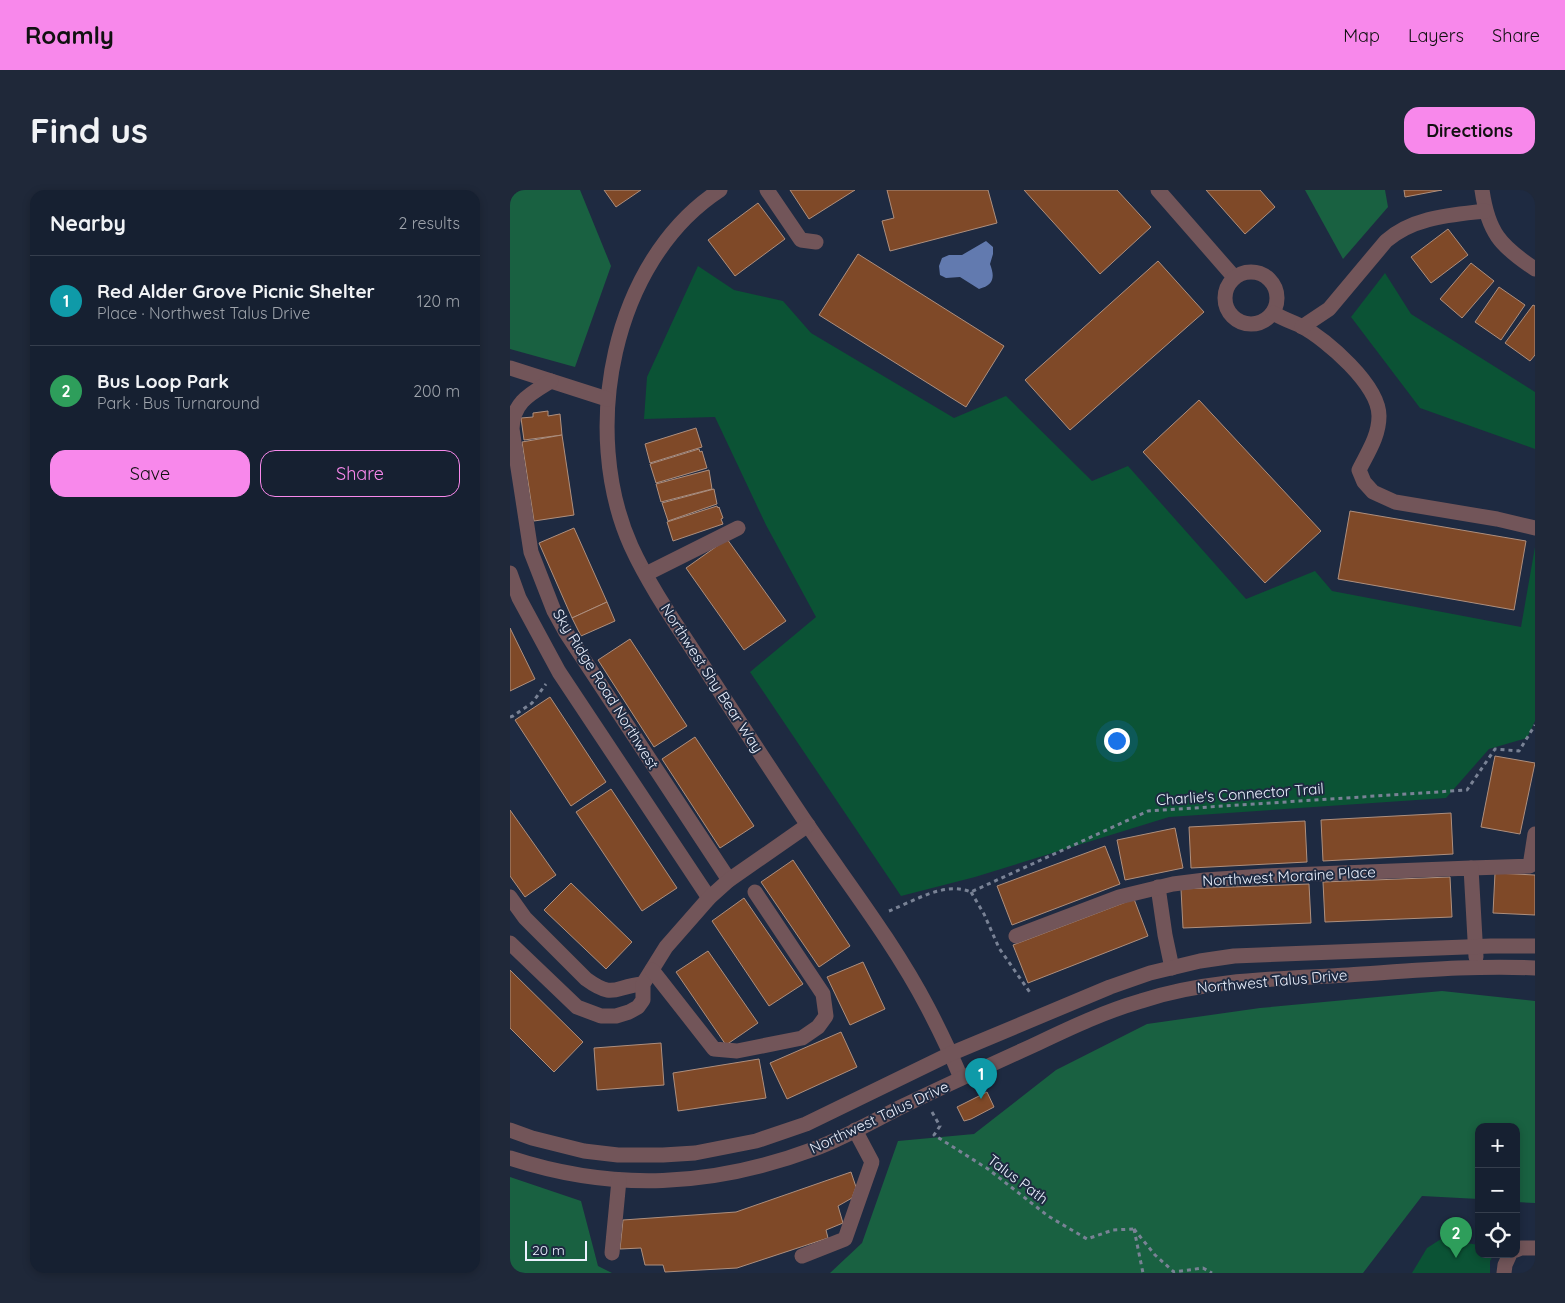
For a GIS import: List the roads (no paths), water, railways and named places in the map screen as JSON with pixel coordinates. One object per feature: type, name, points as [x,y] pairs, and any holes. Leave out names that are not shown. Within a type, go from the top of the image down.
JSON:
[{"type":"street","name":"Northwest Shy Bear Way","points":[[720,190],[708,197],[664,243],[640,282],[623,323],[611,370],[607,399],[609,459],[617,506],[631,545],[646,574],[759,752],[872,918],[928,1008],[961,1078]]},
{"type":"street","points":[[768,190],[801,240],[816,242]]},
{"type":"street","points":[[1158,190],[1234,278]]},
{"type":"street","points":[[1482,190],[1485,211],[1492,229],[1502,244],[1535,270]]},
{"type":"street","points":[[1302,327],[1329,309],[1386,241],[1396,233],[1410,225],[1431,219],[1485,211]]},
{"type":"street","points":[[1259,272],[1269,278],[1275,285],[1278,297],[1277,305],[1273,313],[1263,322],[1251,324],[1238,320],[1231,315],[1226,305],[1225,295],[1228,285],[1234,278],[1241,273],[1259,272]]},
{"type":"street","points":[[1273,313],[1302,327],[1351,366],[1374,396],[1378,407],[1377,433],[1359,470],[1364,482],[1373,492],[1395,502],[1497,519],[1535,528]]},
{"type":"street","points":[[510,368],[607,399]]},
{"type":"street","name":"Sky Ridge Road Northwest","points":[[551,381],[523,400],[512,418],[513,438],[531,552],[554,611],[565,631],[730,880]]},
{"type":"street","points":[[646,574],[738,528]]},
{"type":"street","name":"Sky Ridge Road Northwest","points":[[510,573],[519,598],[559,672],[709,898]]},
{"type":"street","points":[[510,943],[577,1007],[601,1016],[616,1016],[629,1012],[638,1007],[644,1000],[644,984],[666,947],[709,898],[730,880],[808,825]]},
{"type":"street","points":[[1532,866],[1535,834]]},
{"type":"street","name":"Northwest Moraine Place","points":[[1016,936],[1119,897],[1158,887],[1205,880],[1532,866]]},
{"type":"street","points":[[1471,868],[1476,968]]},
{"type":"street","points":[[1158,887],[1172,968]]},
{"type":"street","points":[[652,970],[714,1049],[737,1051],[776,1045],[802,1038],[818,1027],[826,1016],[824,994],[755,892]]},
{"type":"street","points":[[510,897],[525,918],[586,979],[596,986],[605,991],[615,991],[632,985],[644,984]]},
{"type":"street","name":"Northwest Talus Drive","points":[[510,1130],[532,1138],[584,1151],[618,1155],[696,1153],[756,1140],[806,1124],[950,1054],[1110,987],[1172,968],[1234,956],[1475,946],[1535,946]]},
{"type":"street","name":"Northwest Talus Drive","points":[[510,1158],[554,1171],[620,1180],[663,1181],[713,1177],[762,1166],[816,1149],[961,1078],[1104,1013],[1183,989],[1226,982],[1476,968],[1535,968]]},
{"type":"street","points":[[802,1256],[845,1239],[872,1162],[855,1130]]},
{"type":"street","points":[[612,1253],[620,1180]]},
{"type":"street","points":[[1520,1248],[1535,1248]]},
{"type":"street","points":[[1504,1273],[1504,1265],[1508,1258]]},
{"type":"water","points":[[986,241],[993,247],[990,264],[993,277],[988,285],[979,289],[960,277],[946,278],[940,275],[939,266],[942,258],[949,255],[962,255]]},
{"type":"place","name":"Red Alder Grove Picnic Shelter","points":[[981,1099]]},
{"type":"place","name":"Bus Loop Park","points":[[1456,1258]]}]
